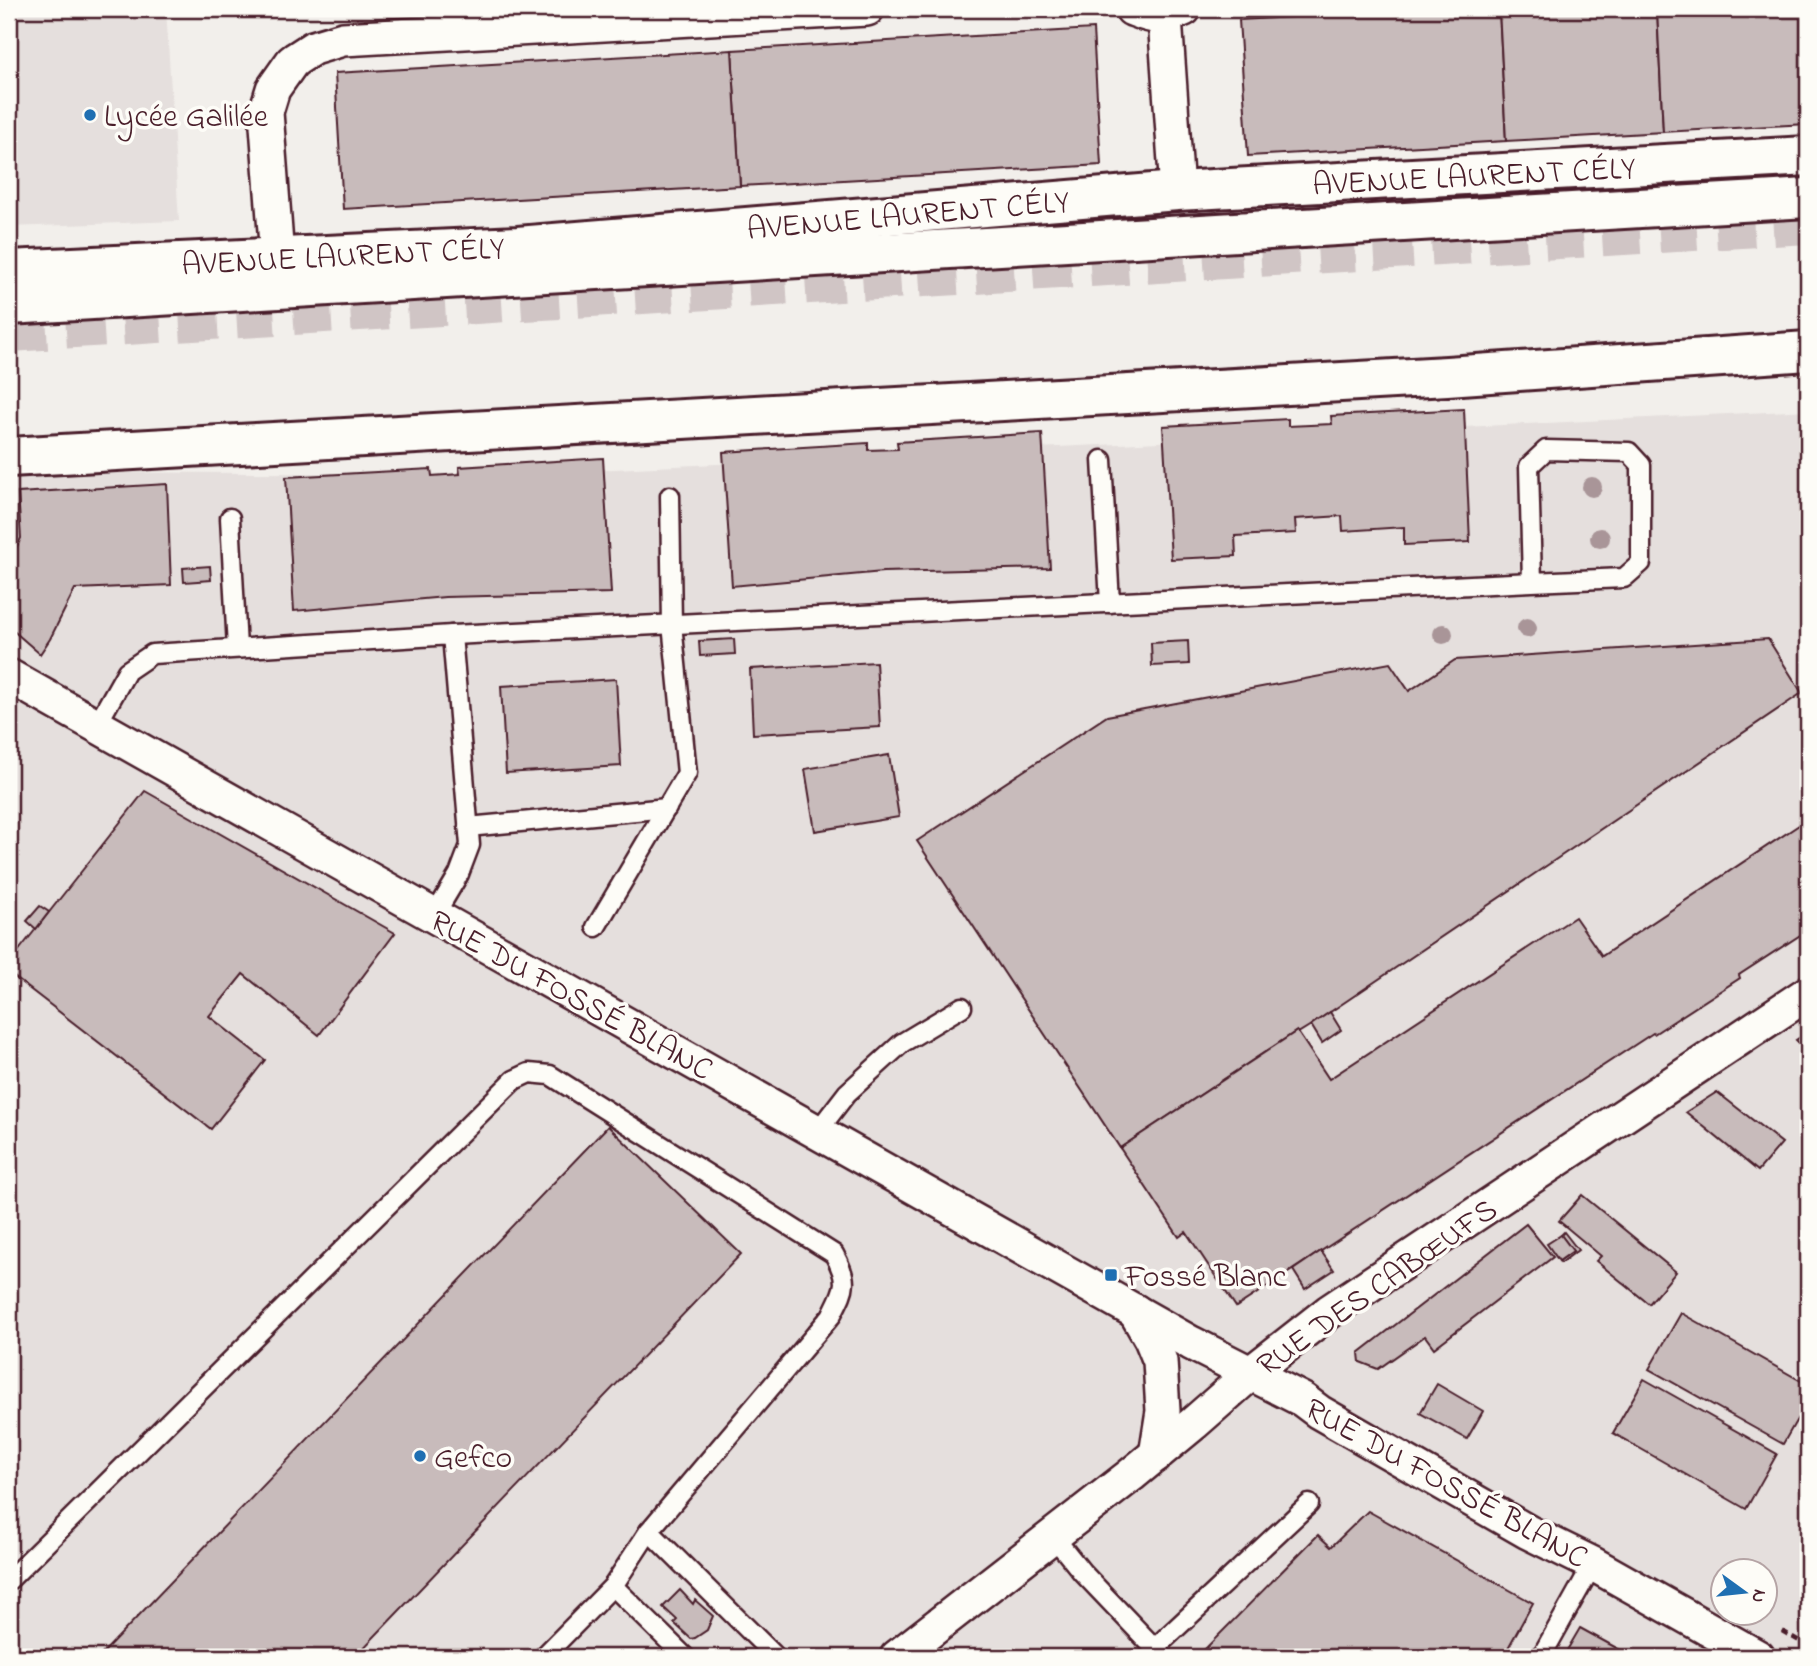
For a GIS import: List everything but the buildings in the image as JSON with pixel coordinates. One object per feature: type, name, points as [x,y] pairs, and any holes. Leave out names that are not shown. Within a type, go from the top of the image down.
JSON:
[{"type":"main road","name":"AVENUE LAURENT CÉLY","points":[[9,270],[518,246],[1177,191],[1808,156]]},
{"type":"main road","points":[[9,304],[1808,198]]},
{"type":"main road","points":[[9,457],[1447,376],[1808,351]]},
{"type":"street","points":[[277,258],[266,112],[273,89],[292,62],[313,48],[343,39],[867,9]]},
{"type":"street","points":[[1132,9],[1151,16],[1175,13],[1177,191]]},
{"type":"street","name":"RUE DU FOSSÉ BLANC","points":[[9,676],[1202,1349],[1303,1400],[1319,1412],[1528,1532],[1592,1564],[1752,1656]]},
{"type":"street","name":"RUE DES CABŒUFS","points":[[897,1657],[1156,1455],[1251,1373],[1330,1311],[1808,993]]},
{"type":"street","points":[[1135,1311],[1160,1361],[1163,1410],[1156,1455]]},
{"type":"lane","points":[[96,726],[127,671],[152,654],[452,635],[1532,583],[1624,578],[1641,563],[1641,465],[1629,452],[1546,450],[1529,466],[1532,583]]},
{"type":"lane","points":[[1102,460],[1110,603]]},
{"type":"lane","points":[[596,927],[687,773],[672,624],[670,496]]},
{"type":"lane","points":[[230,518],[237,648]]},
{"type":"lane","points":[[434,916],[459,874],[470,845],[452,635]]},
{"type":"lane","points":[[468,827],[667,808]]},
{"type":"lane","points":[[817,1132],[847,1093],[902,1043],[962,1007]]},
{"type":"lane","points":[[9,1580],[513,1080],[529,1073],[550,1075],[834,1254],[845,1273],[843,1291],[831,1316],[649,1531],[613,1586],[543,1657]]},
{"type":"lane","points":[[1053,1536],[1082,1572],[1159,1653],[1308,1504]]},
{"type":"lane","points":[[649,1531],[776,1657]]},
{"type":"lane","points":[[1541,1657],[1592,1564]]},
{"type":"lane","points":[[613,1586],[685,1657]]},
{"type":"shaded area","name":"Lycée Galilée","points":[[9,9],[166,9],[179,221],[9,227]]},
{"type":"shaded area","points":[[1808,410],[1808,1657],[9,1657],[9,472],[513,474]]},
{"type":"tunnel","points":[[9,333],[1808,225]]},
{"type":"place","name":"Lycée Galilée","points":[[90,115]]},
{"type":"place","name":"Fossé Blanc","points":[[1111,1275]]},
{"type":"place","name":"Gefco","points":[[420,1456]]}]
